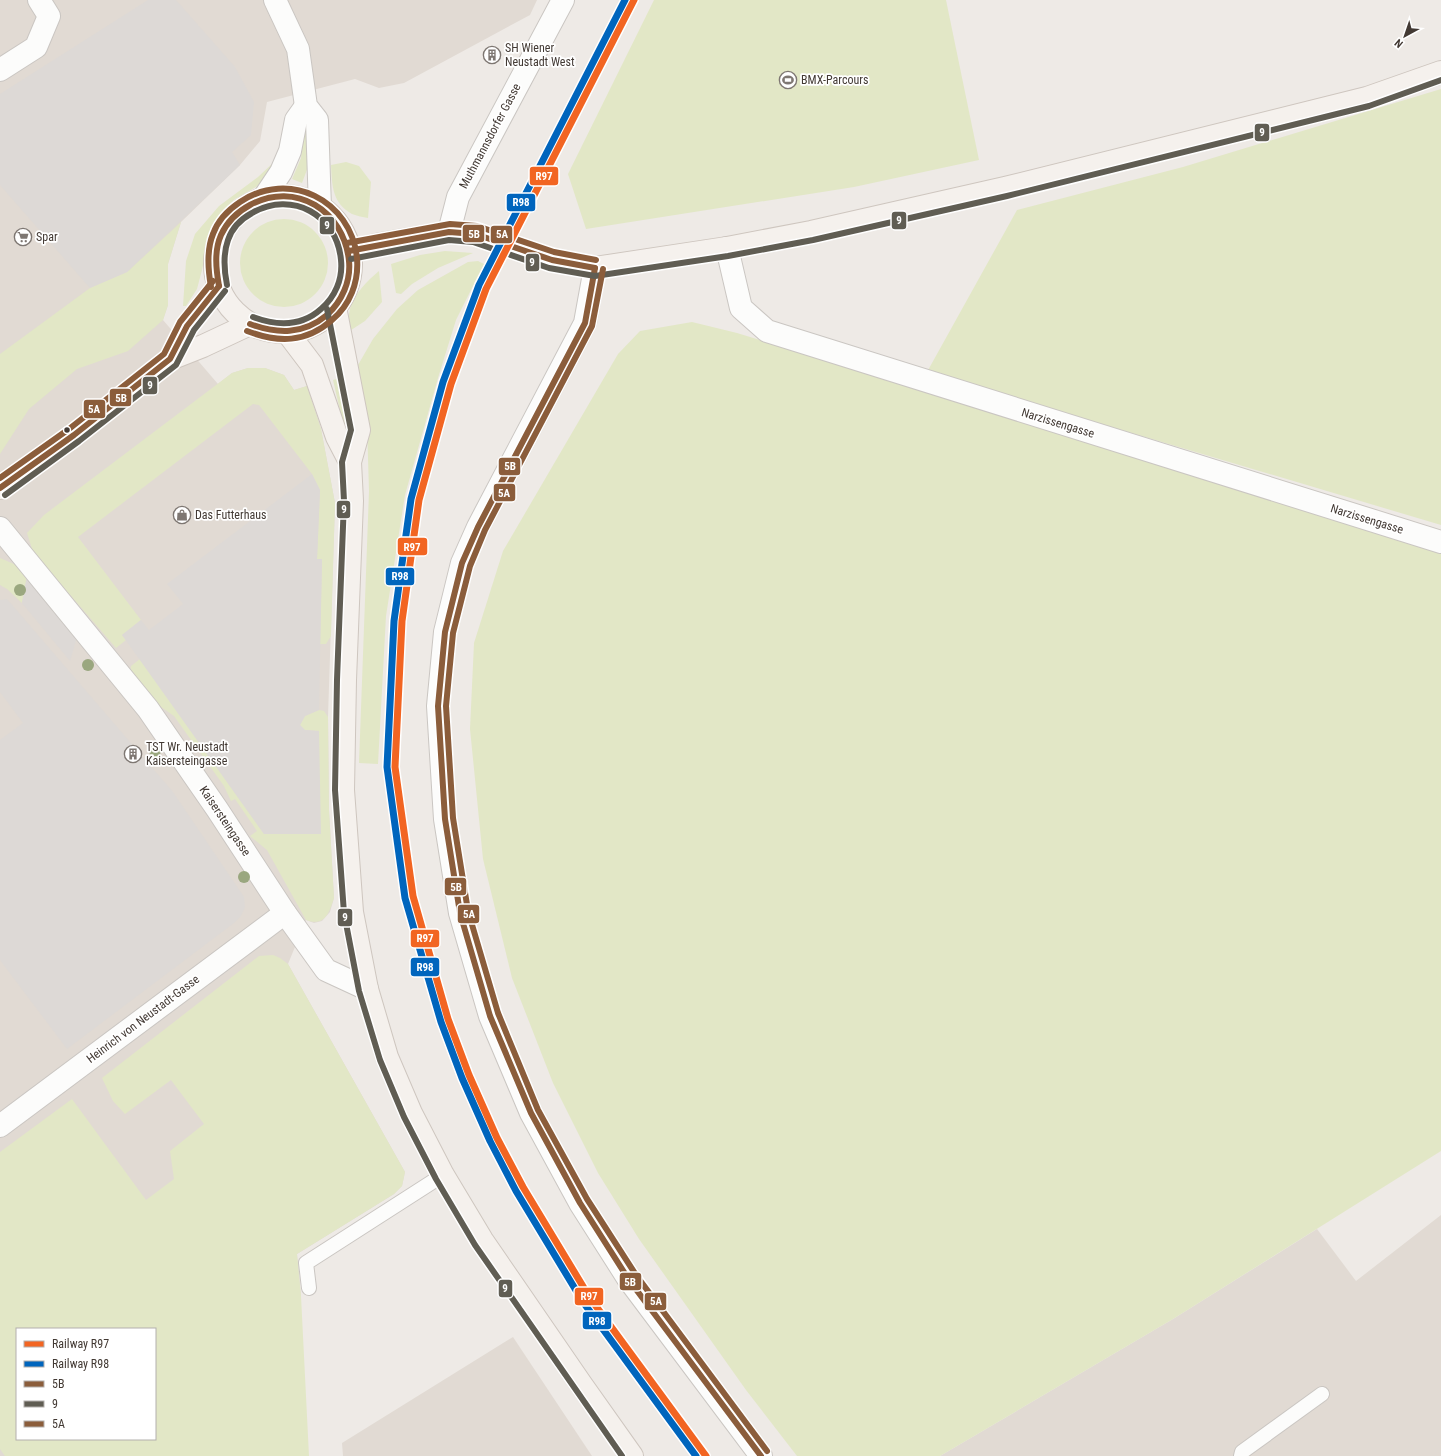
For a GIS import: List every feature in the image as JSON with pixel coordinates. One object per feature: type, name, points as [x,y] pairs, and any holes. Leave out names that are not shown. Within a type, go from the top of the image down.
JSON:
[{"type":"main road","points":[[349,251],[448,232],[475,234],[552,260],[595,268],[727,248],[811,232],[1012,186],[1367,98],[1441,72]]},
{"type":"main road","points":[[278,196],[293,197],[307,201],[320,208],[330,216],[339,227],[345,238],[349,251],[350,266],[348,280],[343,294],[335,307],[326,317],[301,329],[287,332],[274,331],[250,324],[237,314],[226,301],[219,286],[215,256],[219,240],[226,226],[236,214],[249,205],[264,199],[278,196]]},
{"type":"main road","points":[[170,359],[188,326],[219,286]]},
{"type":"main road","points":[[335,307],[359,430],[350,462],[352,501],[345,680],[343,790],[352,912],[367,989],[390,1064],[411,1114],[443,1175],[482,1240],[580,1384],[632,1456]]},
{"type":"main road","points":[[0,488],[74,435],[170,359],[203,346],[250,324]]},
{"type":"main road","points":[[287,332],[312,366],[336,437],[350,462]]},
{"type":"street","points":[[0,70],[36,47],[49,16],[39,0]]},
{"type":"street","points":[[275,0],[298,49],[306,106],[317,120],[320,208]]},
{"type":"street","name":"Muthmannsdorfer Gasse","points":[[448,232],[458,197],[563,0]]},
{"type":"street","points":[[264,199],[281,172],[290,151],[296,120],[306,106]]},
{"type":"street","name":"Narzissengasse","points":[[727,248],[741,308],[767,332],[1441,542]]},
{"type":"street","points":[[595,268],[585,323],[478,528],[462,563],[445,632],[438,706],[445,819],[460,913],[490,1016],[531,1113],[580,1203],[629,1280],[761,1456]]},
{"type":"street","name":"Kaisersteingasse","points":[[0,528],[148,709],[208,796],[285,913],[326,970],[367,989]]},
{"type":"street","name":"Heinrich von Neustadt-Gasse","points":[[0,1126],[285,913]]},
{"type":"lane","points":[[310,1288],[306,1262],[443,1175]]},
{"type":"lane","points":[[1241,1456],[1242,1452],[1322,1394]]},
{"type":"shaded area","points":[[0,0],[537,0],[530,15],[404,83],[379,88],[355,79],[267,102],[260,141],[240,165],[181,222],[168,264],[168,305],[163,320],[218,384],[232,373],[248,368],[265,368],[284,375],[294,390],[307,386],[321,429],[335,503],[328,717],[329,810],[334,898],[330,912],[322,921],[314,923],[306,920],[288,964],[405,1172],[402,1186],[394,1194],[297,1254],[301,1296],[156,1329],[16,1328],[16,1440],[18,1440],[29,1456],[0,1456]]},
{"type":"shaded area","points":[[148,0],[176,0],[235,67],[254,102],[251,135],[232,152],[240,165],[127,272],[90,288],[0,185],[0,94]]},
{"type":"shaded area","points":[[312,474],[320,490],[317,559],[322,559],[319,710],[305,716],[300,725],[305,730],[319,731],[321,834],[264,834],[122,635],[141,620],[149,630],[183,604],[167,584]]},
{"type":"shaded area","points":[[27,576],[77,637],[70,661],[22,603]]},
{"type":"shaded area","points":[[7,599],[173,792],[244,897],[245,907],[241,916],[234,923],[67,1049],[0,960],[0,740],[23,723],[0,692],[0,600]]},
{"type":"shaded area","points":[[1441,1215],[1441,1456],[940,1456],[1173,1319],[1317,1229],[1356,1281]]},
{"type":"shaded area","points":[[513,1337],[592,1456],[343,1456],[342,1443]]},
{"type":"green space","name":"BMX-Parcours","points":[[654,0],[946,0],[979,160],[854,187],[586,229],[568,174]]},
{"type":"green space","points":[[1441,89],[1441,525],[927,372],[1017,210],[1183,167]]},
{"type":"green space","points":[[304,118],[309,118],[308,167],[302,183],[292,179],[301,158]]},
{"type":"green space","points":[[275,161],[268,177],[256,187],[235,199],[221,212],[211,227],[197,289],[186,306],[183,306],[186,261],[195,234],[219,206],[258,177]]},
{"type":"green space","points":[[346,162],[359,166],[371,182],[368,218],[352,214],[345,210],[340,205],[334,193],[331,165]]},
{"type":"green space","points":[[284,219],[301,222],[315,232],[325,246],[328,263],[325,280],[315,294],[301,304],[284,307],[267,304],[253,294],[243,280],[240,263],[243,246],[253,232],[267,222]]},
{"type":"green space","points":[[181,222],[168,264],[168,305],[163,320],[128,351],[77,369],[29,409],[0,454],[0,354],[90,288],[127,272]]},
{"type":"green space","points":[[445,251],[473,253],[438,268],[412,284],[401,294],[396,293],[391,264],[420,255]]},
{"type":"green space","points":[[478,261],[484,264],[456,320],[405,495],[386,616],[378,764],[359,763],[369,491],[367,426],[358,365],[373,339],[397,309],[418,290],[468,262]]},
{"type":"green space","points":[[379,271],[382,302],[365,321],[348,332],[349,312],[352,303],[366,283]]},
{"type":"green space","points":[[692,322],[737,333],[1336,516],[1441,550],[1441,1151],[1173,1319],[940,1456],[797,1456],[746,1390],[639,1239],[598,1173],[553,1083],[512,978],[483,859],[470,729],[474,643],[503,551],[618,354],[640,331]]},
{"type":"green space","points":[[248,368],[265,368],[284,375],[294,390],[307,386],[321,429],[335,503],[331,636],[326,644],[320,644],[322,559],[317,559],[320,490],[312,474],[259,405],[253,404],[78,537],[141,620],[122,635],[126,640],[116,648],[33,552],[27,533],[44,515],[232,373]]},
{"type":"green space","points":[[340,378],[347,441],[333,380]]},
{"type":"green space","points":[[0,558],[16,565],[27,576],[22,603],[7,589],[0,585]]},
{"type":"green space","points":[[140,659],[264,834],[319,731],[305,730],[300,725],[305,716],[319,710],[324,711],[328,717],[329,810],[334,898],[328,913],[322,920],[312,922],[306,920],[267,850],[250,836],[257,831],[235,799],[231,801],[224,786],[174,716],[151,700],[130,674],[131,666]]},
{"type":"green space","points":[[273,955],[288,964],[405,1172],[402,1186],[394,1194],[297,1254],[301,1296],[309,1456],[5,1456],[0,1449],[0,1152],[72,1099],[146,1200],[174,1179],[170,1151],[204,1124],[171,1080],[125,1114],[113,1101],[102,1078],[259,956]]},
{"type":"rail line","name":"R98","points":[[625,0],[479,285],[443,382],[411,499],[394,621],[387,767],[405,898],[441,1022],[462,1078],[490,1141],[516,1191],[583,1302],[696,1456]]},
{"type":"rail line","name":"R97","points":[[634,0],[486,289],[451,384],[419,500],[402,621],[395,767],[413,896],[448,1019],[469,1075],[497,1138],[523,1187],[590,1298],[706,1456]]},
{"type":"transit line","name":"9","points":[[351,259],[449,240],[473,242],[549,268],[595,276],[728,256],[813,240],[1007,196],[1369,106],[1441,80]]},
{"type":"transit line","name":"5A","points":[[211,287],[208,260],[211,240],[215,229],[221,220],[231,208],[240,202],[259,193],[278,189],[297,190],[315,196],[330,206],[343,220],[352,238],[357,258],[357,267],[355,284],[352,292],[344,307],[338,314],[322,328],[302,337],[291,339],[270,338],[247,331]]},
{"type":"transit line","name":"5B","points":[[219,286],[216,260],[217,247],[223,230],[229,222],[245,208],[267,198],[284,196],[300,199],[315,205],[328,215],[338,228],[345,243],[349,261],[349,276],[341,297],[337,303],[327,315],[318,322],[299,329],[290,331],[270,330],[250,324]]},
{"type":"transit line","name":"9","points":[[227,285],[224,262],[228,240],[237,224],[252,213],[267,207],[282,204],[297,206],[310,211],[322,219],[331,230],[338,244],[341,260],[341,274],[337,287],[326,304],[313,315],[297,322],[271,322],[253,317]]},
{"type":"transit line","name":"5A","points":[[347,243],[450,224],[477,226],[554,252],[596,260]]},
{"type":"transit line","name":"5B","points":[[349,251],[449,232],[475,234],[552,260],[595,268]]},
{"type":"transit line","name":"5B","points":[[595,268],[585,323],[478,527],[462,563],[445,632],[438,706],[445,819],[460,913],[490,1016],[531,1113],[580,1203],[629,1280],[761,1456]]},
{"type":"transit line","name":"5A","points":[[603,269],[592,326],[485,530],[470,566],[453,633],[446,706],[453,818],[468,911],[498,1013],[538,1110],[587,1199],[636,1275],[767,1451]]},
{"type":"transit line","name":"5A","points":[[0,478],[69,429],[164,354],[180,322],[213,281]]},
{"type":"transit line","name":"5B","points":[[0,488],[74,435],[170,359],[187,326],[219,286]]},
{"type":"transit line","name":"9","points":[[5,495],[79,441],[176,365],[194,330],[225,291]]},
{"type":"transit line","name":"9","points":[[327,309],[351,430],[342,462],[344,501],[337,680],[335,790],[344,913],[359,991],[380,1060],[404,1117],[436,1179],[475,1245],[622,1456]]},
{"type":"place","name":"SH Wiener Neustadt West","points":[[492,55]]},
{"type":"place","name":"BMX-Parcours","points":[[788,80]]},
{"type":"place","name":"Spar","points":[[23,237]]},
{"type":"place","name":"Das Futterhaus","points":[[182,515]]},
{"type":"place","name":"TST Wr. Neustadt Kaisersteingasse","points":[[133,754]]}]
